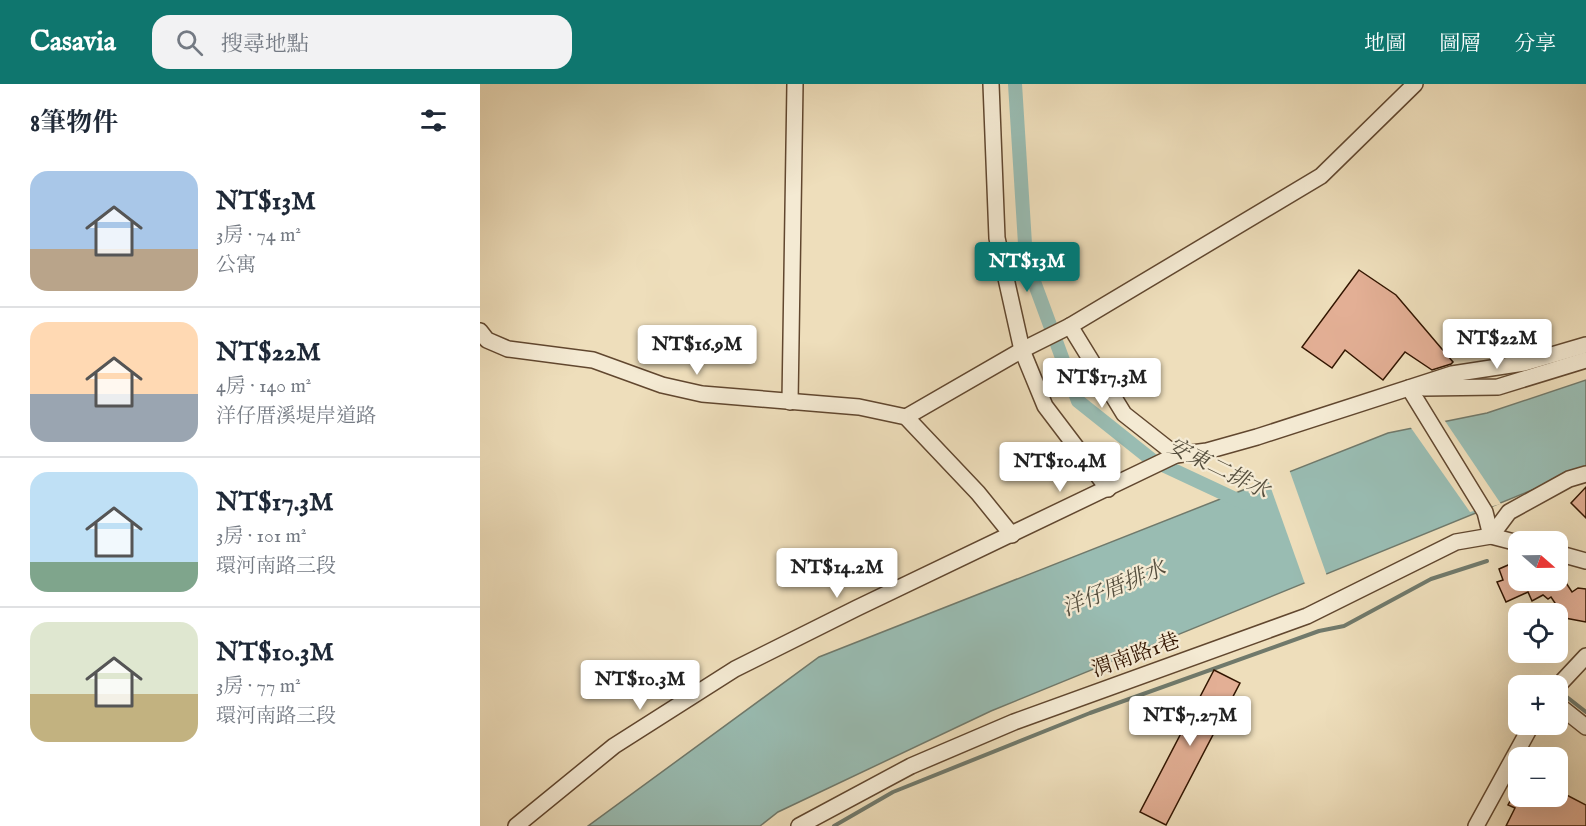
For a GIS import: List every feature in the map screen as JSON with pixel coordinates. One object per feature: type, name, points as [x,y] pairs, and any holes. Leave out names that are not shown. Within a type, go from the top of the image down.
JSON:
[{"type":"street","points":[[790,402],[795,84]]},
{"type":"street","points":[[991,84],[998,238],[1027,347],[1045,406],[1108,489]]},
{"type":"street","points":[[906,417],[1027,347],[1066,328],[1322,176],[1415,84]]},
{"type":"street","points":[[1066,328],[1124,414],[1176,455]]},
{"type":"street","points":[[480,332],[487,340],[508,349],[593,360],[662,385],[692,392],[859,407],[906,417],[978,493],[1012,535]]},
{"type":"street","points":[[516,826],[614,746],[684,704],[735,669],[1176,455],[1207,451],[1257,437],[1452,374],[1524,363],[1586,345]]},
{"type":"street","points":[[1409,388],[1498,387],[1586,360]]},
{"type":"street","points":[[1409,388],[1485,512],[1491,536]]},
{"type":"street","points":[[1491,536],[1509,512],[1569,479],[1586,474]]},
{"type":"street","points":[[1491,536],[1508,540]]},
{"type":"street","name":"渭南路1巷","points":[[799,826],[900,771],[1014,722],[1307,616],[1456,542],[1491,536]]},
{"type":"street","points":[[1568,556],[1586,561]]},
{"type":"street","points":[[1568,675],[1586,656]]},
{"type":"street","points":[[1568,713],[1586,727]]},
{"type":"street","points":[[1476,826],[1526,735]]},
{"type":"water","name":"洋仔厝排水","points":[[1586,380],[1586,468],[991,711],[778,812],[760,826],[588,826],[819,657],[1388,433],[1487,413]]},
{"type":"pier","points":[[1443,418],[1501,504],[1470,512],[1409,425]]},
{"type":"pier","points":[[1289,469],[1327,576],[1305,584],[1267,477]]},
{"type":"building","points":[[1359,270],[1396,295],[1453,362],[1451,364],[1432,370],[1405,352],[1383,380],[1345,350],[1332,368],[1302,347]]},
{"type":"building","points":[[1586,487],[1586,518],[1571,503]]},
{"type":"building","points":[[1508,565],[1508,591],[1568,591],[1568,586],[1572,592],[1578,588],[1586,589],[1586,622],[1568,619],[1568,603],[1555,603],[1551,597],[1548,599],[1543,595],[1532,601],[1528,592],[1506,602],[1497,582],[1503,580],[1499,569]]},
{"type":"building","points":[[1214,670],[1240,683],[1166,825],[1140,812]]},
{"type":"building","points":[[1568,796],[1586,805],[1586,826],[1506,826],[1515,808],[1513,807],[1568,807]]},
{"type":"waterway","name":"安東二排水","points":[[1015,84],[1026,260],[1078,401],[1152,460],[1244,503]]},
{"type":"waterway","points":[[834,826],[893,792],[1090,713],[1319,631],[1344,626],[1431,579],[1487,561]]},
{"type":"waterway","points":[[1568,698],[1586,712]]}]
